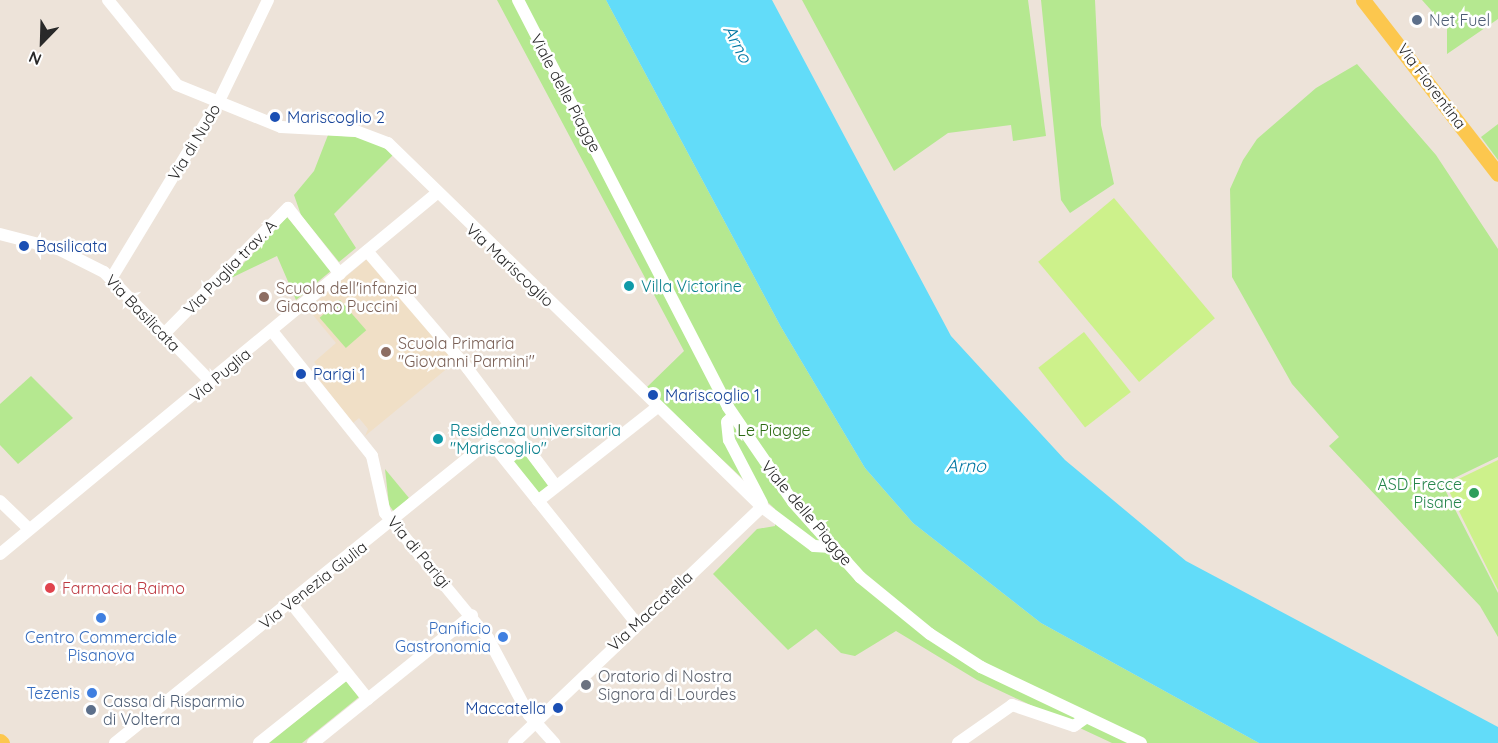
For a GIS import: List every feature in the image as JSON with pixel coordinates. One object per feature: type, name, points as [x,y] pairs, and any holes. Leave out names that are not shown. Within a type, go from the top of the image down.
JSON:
[{"type":"main road","name":"Via Fiorentina","points":[[1364,0],[1498,174]]},
{"type":"street","name":"Via Mariscoglio","points":[[108,0],[172,81],[281,127],[371,134],[393,147],[656,408],[762,507]]},
{"type":"street","name":"Via di Nudo","points":[[111,279],[219,101],[268,0]]},
{"type":"street","name":"Viale delle Piagge","points":[[518,0],[733,416],[831,547],[930,634],[1085,718],[1140,743]]},
{"type":"street","name":"Via Puglia","points":[[0,554],[437,193]]},
{"type":"street","name":"Via Puglia trav. A","points":[[164,334],[288,208],[340,274]]},
{"type":"street","name":"Via Basilicata","points":[[0,234],[58,249],[111,279],[211,382]]},
{"type":"street","points":[[367,251],[556,486]]},
{"type":"street","name":"Via di Parigi","points":[[272,331],[374,459],[383,509],[472,615],[535,723],[554,743]]},
{"type":"street","points":[[538,501],[656,408]]},
{"type":"street","points":[[733,416],[727,422],[729,440],[762,507],[814,546],[831,547]]},
{"type":"street","name":"Via Venezia Giulia","points":[[115,743],[393,522],[509,425]]},
{"type":"street","points":[[490,441],[637,624]]},
{"type":"street","points":[[506,460],[525,445]]},
{"type":"street","points":[[0,501],[29,530]]},
{"type":"street","name":"Via Maccatella","points":[[514,743],[762,507]]},
{"type":"street","points":[[291,603],[368,699]]},
{"type":"street","points":[[313,743],[472,615]]},
{"type":"street","points":[[259,743],[347,673]]},
{"type":"street","points":[[958,743],[1012,705],[1074,726],[1085,718]]},
{"type":"shaded area","name":"Scuola Primaria \"Giovanni Parmini\"","points":[[367,259],[455,362],[365,436],[368,429],[359,418],[353,423],[320,381],[326,376],[314,362],[336,343],[308,309]]},
{"type":"green space","name":"Le Piagge","points":[[497,0],[606,0],[781,327],[865,468],[913,523],[1041,623],[1259,743],[1112,743],[977,680],[896,631],[855,656],[841,653],[816,629],[788,650],[713,574],[757,529],[775,526],[775,509],[646,388],[684,351]]},
{"type":"green space","points":[[802,0],[1028,0],[1046,136],[1013,141],[1011,125],[948,133],[894,171]]},
{"type":"green space","points":[[1041,0],[1095,0],[1101,125],[1114,184],[1070,213],[1061,200]]},
{"type":"green space","points":[[1422,0],[1498,0],[1498,19],[1447,54],[1447,28]]},
{"type":"green space","points":[[1357,64],[1436,155],[1498,249],[1498,457],[1442,484],[1498,593],[1498,637],[1480,606],[1329,446],[1339,437],[1292,384],[1232,277],[1230,189],[1243,160],[1257,139],[1316,88]]},
{"type":"green space","points":[[1498,124],[1498,160],[1481,137]]},
{"type":"green space","points":[[328,135],[369,138],[394,154],[334,214],[356,248],[339,262],[301,215],[294,195],[314,171]]},
{"type":"green space","points":[[1114,198],[1215,318],[1139,382],[1038,262]]},
{"type":"green space","points":[[287,217],[332,270],[296,300],[277,256],[229,279]]},
{"type":"green space","points":[[340,300],[366,330],[346,348],[320,318]]},
{"type":"green space","points":[[1084,332],[1131,392],[1085,428],[1038,368]]},
{"type":"green space","points":[[31,376],[73,418],[18,464],[0,445],[0,404]]},
{"type":"green space","points":[[523,451],[548,486],[537,494],[512,459]]},
{"type":"green space","points":[[1498,460],[1498,590],[1446,485]]},
{"type":"green space","points":[[385,469],[409,498],[394,512],[389,505]]},
{"type":"green space","points":[[346,681],[359,697],[302,743],[269,743]]},
{"type":"water","name":"Arno","points":[[606,0],[772,0],[951,336],[1065,460],[1186,561],[1498,727],[1498,743],[1259,743],[1041,623],[913,523],[865,468],[781,327]]},
{"type":"place","name":"Net Fuel","points":[[1417,20]]},
{"type":"place","name":"Mariscoglio 2","points":[[275,117]]},
{"type":"place","name":"Basilicata","points":[[24,246]]},
{"type":"place","name":"Villa Victorine","points":[[629,286]]},
{"type":"place","name":"Scuola dell'infanzia Giacomo Puccini","points":[[264,297]]},
{"type":"place","name":"Scuola Primaria \"Giovanni Parmini\"","points":[[386,352]]},
{"type":"place","name":"Parigi 1","points":[[301,374]]},
{"type":"place","name":"Mariscoglio 1","points":[[653,395]]},
{"type":"place","name":"Residenza universitaria \"Mariscoglio\"","points":[[438,439]]},
{"type":"place","name":"ASD Frecce Pisane","points":[[1474,493]]},
{"type":"place","name":"Farmacia Raimo","points":[[50,588]]},
{"type":"place","name":"Centro Commerciale Pisanova","points":[[101,618]]},
{"type":"place","name":"Panificio Gastronomia","points":[[503,637]]},
{"type":"place","name":"Oratorio di Nostra Signora di Lourdes","points":[[586,685]]},
{"type":"place","name":"Tezenis","points":[[92,693]]},
{"type":"place","name":"Maccatella","points":[[558,708]]},
{"type":"place","name":"Cassa di Risparmio di Volterra","points":[[91,710]]}]
